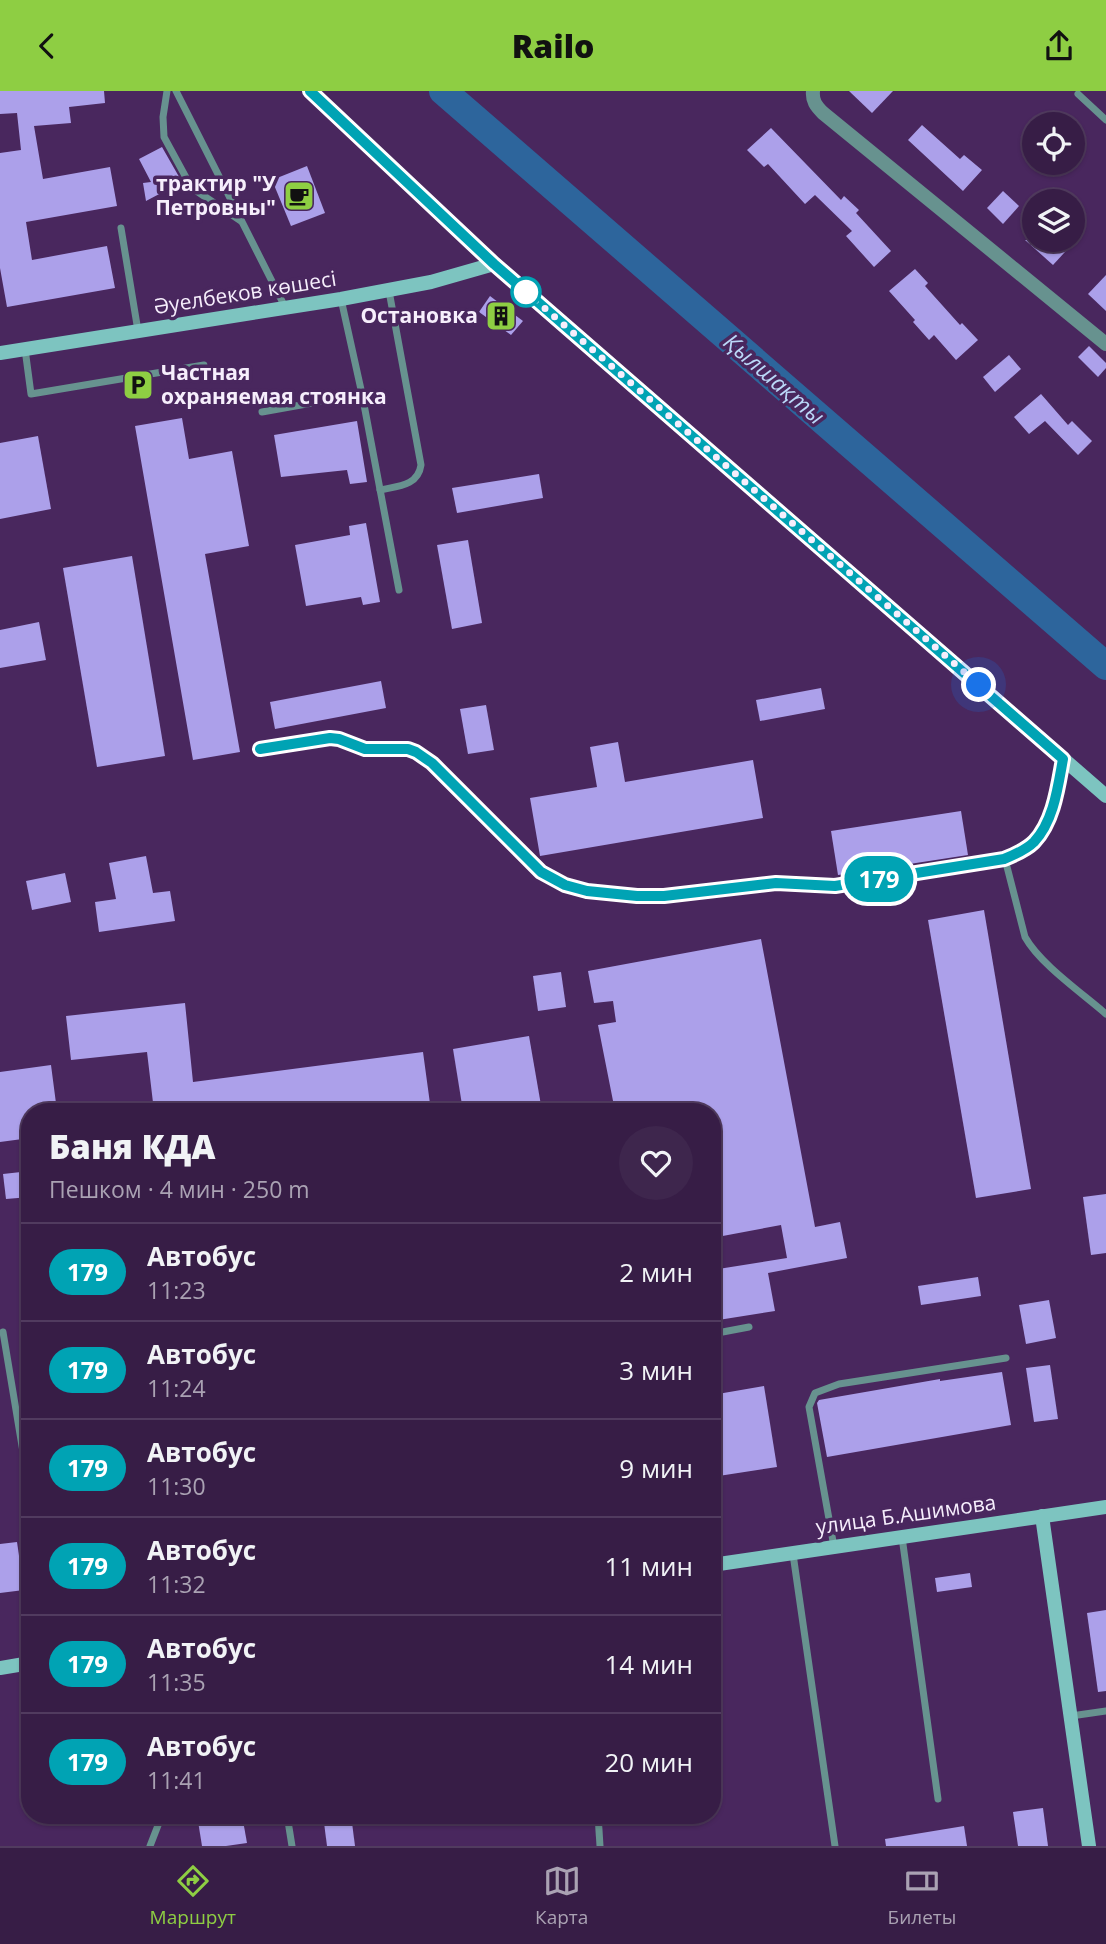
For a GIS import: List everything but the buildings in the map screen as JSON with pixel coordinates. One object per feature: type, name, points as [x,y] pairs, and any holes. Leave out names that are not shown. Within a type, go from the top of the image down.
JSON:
[{"type":"street","points":[[310,91],[494,264],[1106,796]]},
{"type":"street","points":[[813,91],[815,105],[823,113],[1106,344]]},
{"type":"street","name":"Әуелбеков көшесі","points":[[0,353],[389,291],[494,264]]},
{"type":"street","name":"улица Б.Ашимова","points":[[721,1564],[1106,1507]]},
{"type":"street","points":[[1042,1517],[1089,1846]]},
{"type":"street","points":[[0,1668],[21,1665]]},
{"type":"lane","points":[[167,91],[163,117],[164,137],[189,183],[195,190],[243,222]]},
{"type":"lane","points":[[176,91],[285,307]]},
{"type":"lane","points":[[1078,94],[1106,120]]},
{"type":"lane","points":[[121,228],[138,332]]},
{"type":"lane","points":[[380,491],[414,481],[421,465],[389,291]]},
{"type":"lane","points":[[341,299],[399,590]]},
{"type":"lane","points":[[25,349],[31,394],[204,365]]},
{"type":"lane","points":[[262,412],[362,394]]},
{"type":"lane","points":[[260,749],[334,738],[365,749],[400,748],[416,752],[432,763],[541,872],[565,885],[587,891],[637,896],[664,896],[776,883],[835,886],[1004,859],[1035,842],[1045,825],[1056,793],[1063,759]]},
{"type":"lane","points":[[1004,859],[1024,937],[1029,946],[1106,1014]]},
{"type":"lane","points":[[721,1332],[749,1327]]},
{"type":"lane","points":[[3,1332],[21,1440]]},
{"type":"lane","points":[[834,1547],[809,1407],[815,1393],[839,1384],[1006,1358]]},
{"type":"lane","points":[[902,1537],[938,1799]]},
{"type":"lane","points":[[793,1553],[835,1846]]},
{"type":"lane","points":[[1071,1716],[1106,1711]]},
{"type":"lane","points":[[150,1846],[159,1824]]},
{"type":"lane","points":[[289,1824],[292,1846]]},
{"type":"lane","points":[[599,1824],[600,1846]]},
{"type":"waterway","name":"Қылшақты","points":[[443,91],[1106,666]]},
{"type":"bus line","name":"179","points":[[260,749],[330,738],[365,749],[394,748],[416,752],[432,763],[541,872],[565,885],[587,891],[637,896],[664,896],[776,883],[835,886],[1004,859],[1035,842],[1050,814],[1063,759],[494,264],[310,91]]},
{"type":"place","name":"трактир \"У Петровны\"","points":[[299,196]]},
{"type":"place","name":"Остановка","points":[[501,316]]},
{"type":"place","name":"Частная охраняемая стоянка","points":[[138,385]]},
{"type":"route","points":[[526,292],[979,685]]}]
